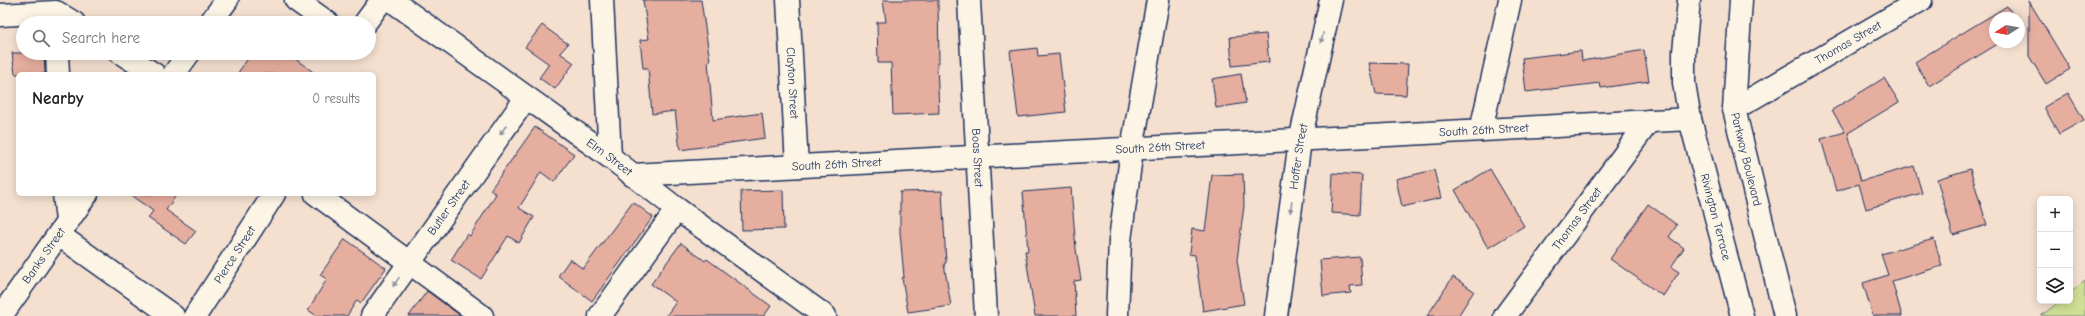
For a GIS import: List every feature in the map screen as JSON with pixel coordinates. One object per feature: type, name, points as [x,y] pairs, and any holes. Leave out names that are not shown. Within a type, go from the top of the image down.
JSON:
[{"type":"street","points":[[215,16],[227,0]]},
{"type":"street","points":[[296,0],[318,16]]},
{"type":"street","points":[[370,16],[382,0]]},
{"type":"street","name":"Elm Street","points":[[391,0],[415,9],[526,98],[610,157],[816,313]]},
{"type":"street","points":[[602,0],[610,157]]},
{"type":"street","name":"Clayton Street","points":[[788,0],[797,166]]},
{"type":"street","name":"Boas Street","points":[[969,0],[986,316]]},
{"type":"street","points":[[1117,316],[1120,240],[1132,149],[1158,0]]},
{"type":"street","name":"Hoffer Street","points":[[1276,316],[1300,141],[1331,0]]},
{"type":"street","points":[[1481,130],[1510,0]]},
{"type":"street","points":[[1689,0],[1684,60],[1684,83],[1690,118]]},
{"type":"street","name":"Parkway Boulevard","points":[[1742,0],[1734,109],[1785,316]]},
{"type":"street","name":"Thomas Street","points":[[1734,109],[1921,0]]},
{"type":"street","points":[[0,15],[60,14]]},
{"type":"street","points":[[58,60],[58,72]]},
{"type":"street","points":[[132,60],[151,72]]},
{"type":"street","points":[[175,72],[184,60]]},
{"type":"street","name":"Butler Street","points":[[372,316],[526,98]]},
{"type":"street","name":"South 26th Street","points":[[632,175],[977,156],[1300,141],[1690,118]]},
{"type":"street","name":"Rivington Terrace","points":[[1690,118],[1742,316]]},
{"type":"street","name":"Thomas Street","points":[[1505,316],[1648,121]]},
{"type":"street","points":[[64,196],[63,228],[172,316]]},
{"type":"street","name":"Banks Street","points":[[1,316],[86,196]]},
{"type":"street","name":"Pierce Street","points":[[195,316],[273,196]]},
{"type":"street","points":[[319,196],[409,264],[482,316]]},
{"type":"street","points":[[600,316],[677,209]]},
{"type":"green space","points":[[2085,281],[2085,316],[2041,316],[2056,304],[2073,304],[2073,291]]},
{"type":"building","points":[[643,0],[701,0],[710,61],[708,61],[713,120],[762,113],[765,138],[680,150],[675,111],[652,114],[648,68],[643,68],[640,40],[649,39]]},
{"type":"building","points":[[883,0],[938,0],[939,63],[937,63],[939,113],[893,115],[891,63],[878,63],[877,22],[886,22]]},
{"type":"building","points":[[2029,1],[2070,69],[2046,84],[2029,56]]},
{"type":"building","points":[[2007,6],[2011,12],[1997,12]]},
{"type":"building","points":[[1989,17],[1989,48],[1991,48],[1929,86],[1915,62]]},
{"type":"building","points":[[542,25],[568,44],[560,53],[574,63],[555,89],[539,78],[549,64],[525,47]]},
{"type":"building","points":[[1266,34],[1269,62],[1232,66],[1230,37]]},
{"type":"building","points":[[1037,48],[1038,56],[1059,54],[1066,112],[1018,117],[1010,51]]},
{"type":"building","points":[[1644,50],[1649,81],[1601,88],[1600,83],[1526,92],[1522,58],[1581,51],[1582,61]]},
{"type":"building","points":[[12,53],[16,53],[16,60],[44,60],[45,72],[16,72],[15,74]]},
{"type":"building","points":[[247,60],[297,60],[313,72],[238,72]]},
{"type":"building","points":[[1369,63],[1408,64],[1406,95],[1376,94]]},
{"type":"building","points":[[1241,74],[1246,103],[1216,108],[1212,79]]},
{"type":"building","points":[[1884,78],[1899,102],[1848,133],[1861,181],[1914,166],[1922,193],[1866,209],[1859,184],[1836,191],[1821,139],[1845,132],[1832,110]]},
{"type":"building","points":[[2068,93],[2084,120],[2059,134],[2044,107]]},
{"type":"building","points":[[535,127],[574,154],[554,182],[541,172],[519,208],[534,217],[519,243],[508,236],[481,279],[451,260],[467,234],[470,236],[496,194],[490,190]]},
{"type":"building","points":[[1490,169],[1524,226],[1488,248],[1455,190]]},
{"type":"building","points":[[1970,169],[1987,225],[1953,235],[1937,179]]},
{"type":"building","points":[[1434,170],[1441,198],[1402,207],[1396,179]]},
{"type":"building","points":[[1333,173],[1362,175],[1360,215],[1331,213]]},
{"type":"building","points":[[1243,174],[1244,206],[1237,260],[1244,304],[1203,311],[1195,255],[1189,254],[1192,229],[1205,231],[1212,175]]},
{"type":"building","points":[[1071,188],[1076,249],[1081,280],[1074,281],[1076,316],[1035,316],[1025,251],[1028,251],[1023,192]]},
{"type":"building","points":[[783,190],[784,229],[742,230],[741,191]]},
{"type":"building","points":[[942,191],[946,263],[944,264],[951,306],[908,312],[902,278],[904,277],[900,232],[900,192]]},
{"type":"building","points":[[132,196],[176,196],[166,210],[196,231],[186,244],[148,218],[153,211]]},
{"type":"building","points":[[633,202],[653,217],[592,301],[558,276],[570,259],[583,269]]},
{"type":"building","points":[[1648,204],[1677,225],[1669,237],[1684,248],[1671,267],[1679,272],[1663,296],[1610,259]]},
{"type":"building","points":[[345,239],[386,268],[361,303],[357,300],[347,316],[317,316],[308,310],[327,279],[320,275]]},
{"type":"building","points":[[1934,239],[1942,266],[1892,281],[1902,316],[1873,316],[1863,283],[1888,275],[1881,254]]},
{"type":"building","points":[[681,243],[705,261],[707,259],[771,306],[764,316],[666,316],[676,302],[651,284]]},
{"type":"building","points":[[1360,257],[1362,285],[1350,286],[1351,293],[1323,296],[1320,260]]},
{"type":"building","points":[[1453,277],[1474,291],[1458,316],[1427,316]]},
{"type":"building","points":[[427,291],[461,316],[409,316]]}]
